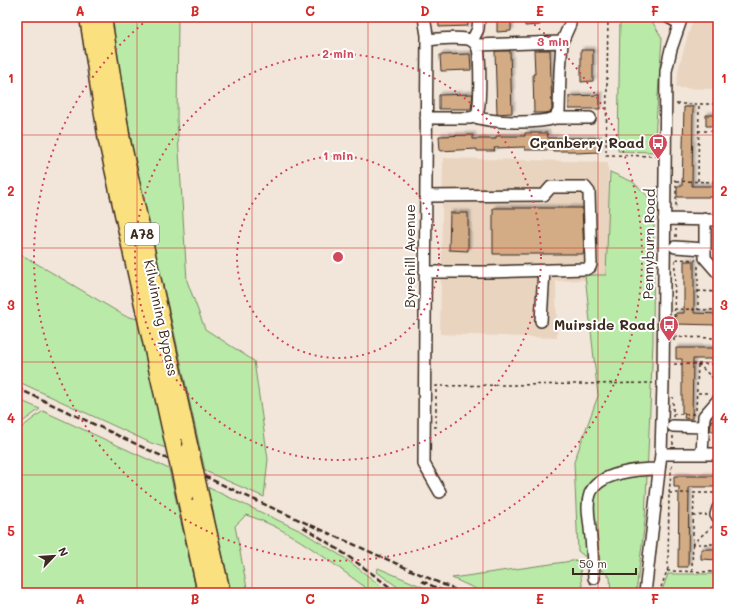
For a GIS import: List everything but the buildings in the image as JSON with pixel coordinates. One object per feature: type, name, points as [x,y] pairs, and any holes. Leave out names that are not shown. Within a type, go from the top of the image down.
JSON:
[{"type":"highway","name":"Kilwinning Bypass","points":[[88,17],[107,141],[206,593]]},
{"type":"highway","name":"Kilwinning Bypass","points":[[103,17],[122,141],[222,593]]},
{"type":"street","name":"Byrehill Avenue","points":[[424,17],[427,40],[424,464],[440,492]]},
{"type":"street","points":[[474,43],[478,29],[479,17]]},
{"type":"street","points":[[555,118],[559,112],[562,42],[570,24],[568,17]]},
{"type":"street","points":[[668,17],[680,20]]},
{"type":"street","name":"Pennyburn Road","points":[[645,593],[661,454],[666,71],[680,20]]},
{"type":"street","points":[[426,118],[470,118],[475,116],[478,113],[479,108],[480,80],[478,49],[469,39],[427,40]]},
{"type":"street","points":[[474,43],[562,42]]},
{"type":"street","points":[[475,116],[483,119],[508,121],[534,121],[555,118],[590,118]]},
{"type":"street","points":[[425,272],[586,269],[590,267],[591,264],[589,192],[585,187],[551,187],[544,195],[426,196]]},
{"type":"street","points":[[664,219],[718,220]]},
{"type":"street","points":[[705,220],[705,258],[718,273]]},
{"type":"street","points":[[675,248],[705,249]]},
{"type":"street","points":[[541,320],[544,270]]},
{"type":"street","points":[[702,454],[704,416],[714,397]]},
{"type":"street","points":[[673,426],[704,427]]},
{"type":"street","points":[[661,454],[718,454]]},
{"type":"street","points":[[594,578],[588,504],[590,494],[594,487],[601,481],[614,474],[659,469]]},
{"type":"path","points":[[608,17],[606,155],[665,156]]},
{"type":"path","points":[[675,104],[718,104]]},
{"type":"path","points":[[698,181],[699,104]]},
{"type":"path","points":[[698,130],[718,131]]},
{"type":"path","points":[[676,180],[718,182]]},
{"type":"path","points":[[675,259],[698,260],[698,310]]},
{"type":"path","points":[[698,291],[718,292]]},
{"type":"path","points":[[674,310],[718,310]]},
{"type":"path","points":[[663,338],[718,338]]},
{"type":"path","points":[[674,364],[718,364]]},
{"type":"path","points":[[698,364],[718,383]]},
{"type":"path","points":[[696,414],[698,364]]},
{"type":"path","points":[[424,427],[436,427],[436,386],[663,383]]},
{"type":"path","points":[[697,393],[714,397]]},
{"type":"path","points":[[669,493],[718,493]]},
{"type":"path","points":[[692,571],[694,493]]},
{"type":"path","points":[[693,516],[717,512]]},
{"type":"path","points":[[716,522],[717,544],[692,544],[716,522]]},
{"type":"path","points":[[667,571],[718,572]]},
{"type":"shaded area","points":[[694,17],[718,17],[718,89],[676,88],[679,67]]},
{"type":"shaded area","points":[[443,158],[608,162],[610,278],[556,281],[557,338],[440,334]]},
{"type":"green space","points":[[112,17],[178,17],[177,119],[187,281],[205,329],[254,361],[268,459],[264,497],[205,471],[173,327],[139,186],[114,40]]},
{"type":"green space","points":[[620,17],[647,17],[653,23],[662,38],[654,152],[618,151]]},
{"type":"green space","points":[[610,172],[633,182],[654,202],[653,342],[645,520],[636,593],[611,593],[610,577],[578,551],[574,462],[598,396],[585,275],[606,275]]},
{"type":"green space","points":[[17,252],[125,316],[138,319],[166,448],[151,443],[17,381]]},
{"type":"green space","points":[[17,399],[40,409],[17,426]]},
{"type":"green space","points":[[43,411],[169,469],[197,593],[17,593],[17,431]]},
{"type":"green space","points":[[207,487],[303,532],[346,559],[390,593],[371,593],[365,587],[308,546],[278,528],[246,515],[235,526],[248,593],[231,593]]},
{"type":"green space","points":[[579,560],[583,593],[485,593],[452,578]]},
{"type":"green space","points":[[378,568],[437,593],[406,593],[377,572]]},
{"type":"green space","points":[[668,574],[718,574],[718,593],[661,593]]},
{"type":"railway","points":[[17,388],[257,501],[462,593]]},
{"type":"railway","points":[[303,527],[351,558],[397,593]]},
{"type":"railway","points":[[422,581],[447,593]]},
{"type":"place","name":"Cranberry Road","points":[[658,160]]},
{"type":"place","name":"Muirside Road","points":[[669,342]]}]
